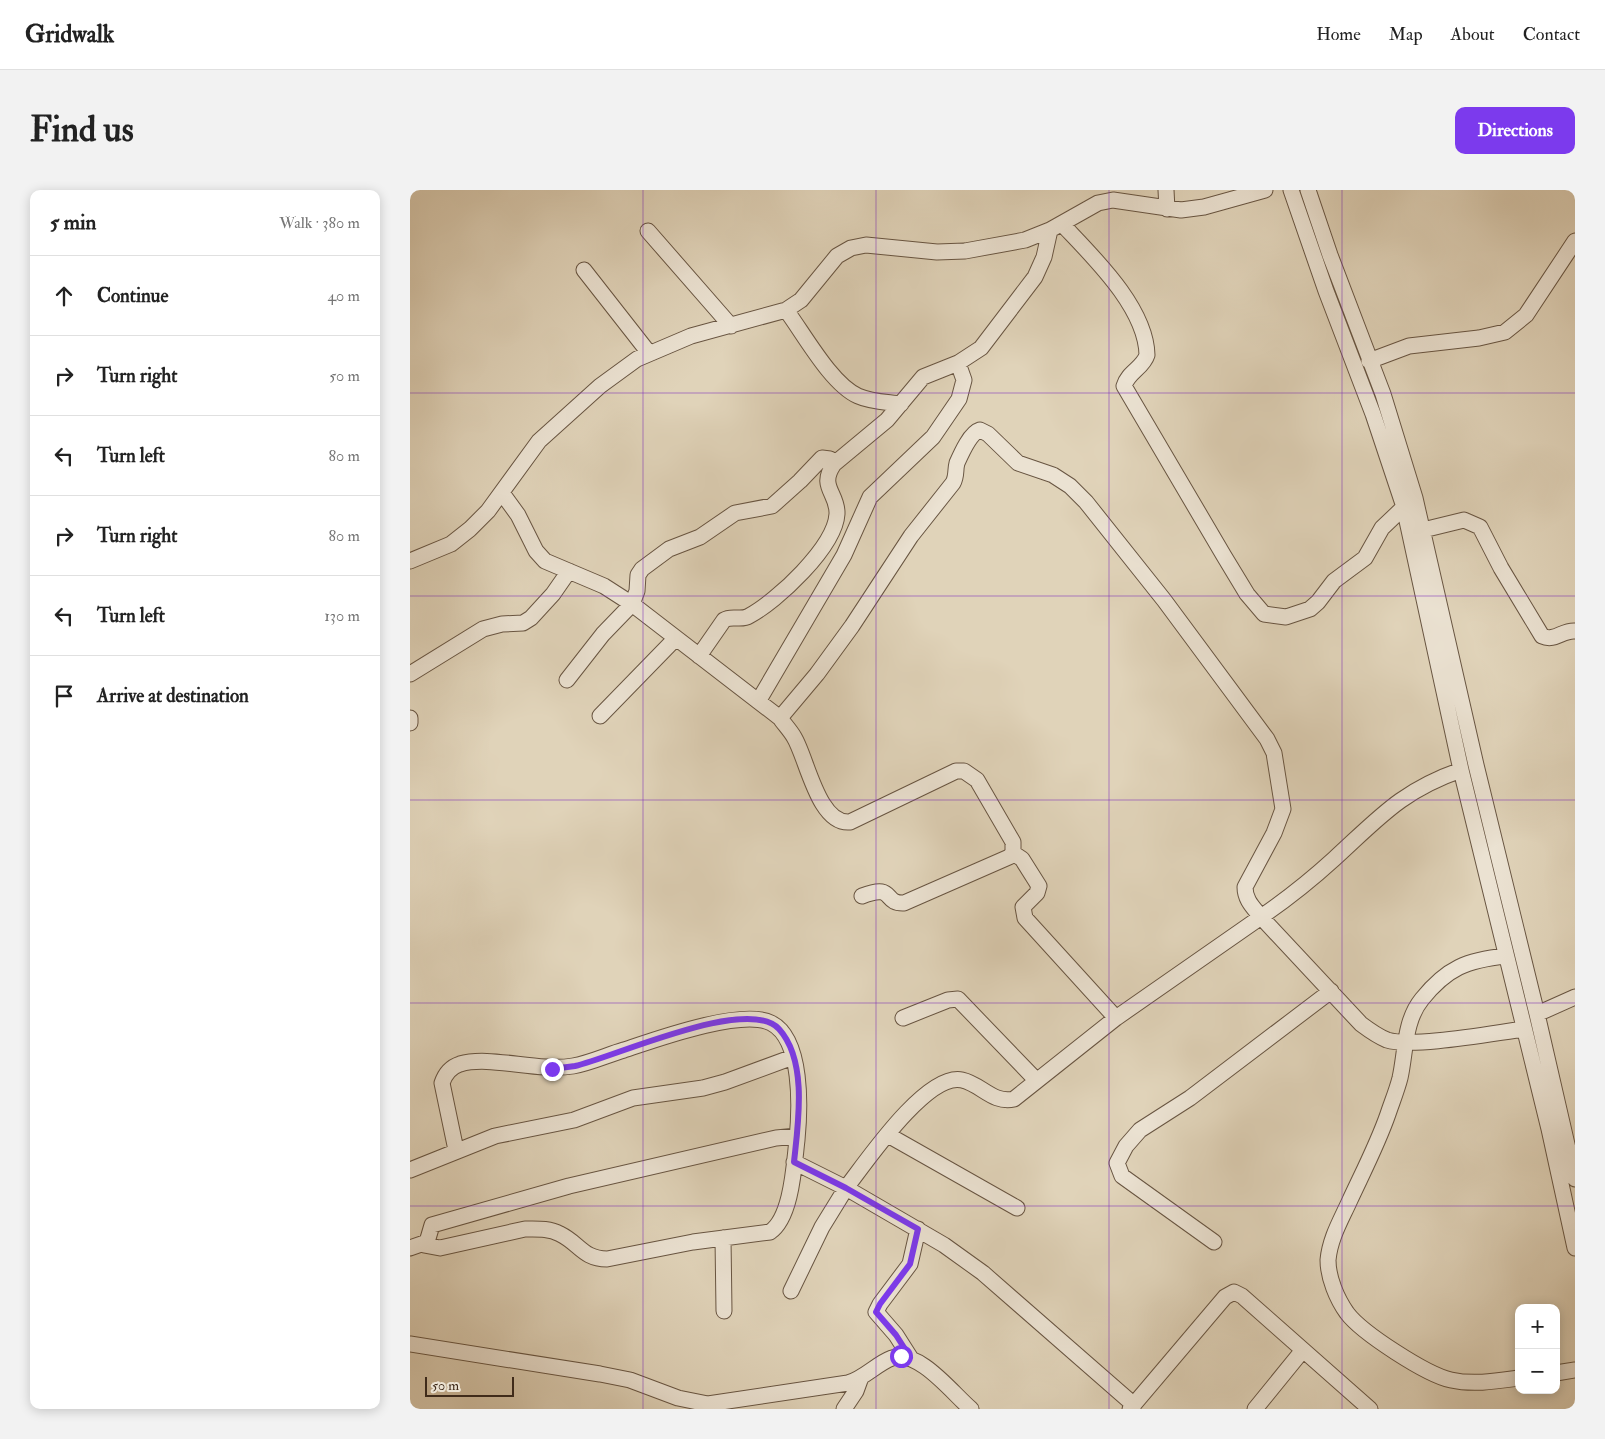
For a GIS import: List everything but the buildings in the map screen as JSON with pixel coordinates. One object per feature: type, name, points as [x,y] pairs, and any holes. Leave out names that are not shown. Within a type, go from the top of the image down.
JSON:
[{"type":"street","points":[[1166,190],[1168,209]]},
{"type":"street","points":[[410,561],[451,544],[488,511],[539,441],[557,422],[600,386],[648,353],[691,336],[786,310],[801,300],[837,256],[851,248],[866,245],[882,245],[937,252],[965,251],[1025,240],[1056,227],[1097,196],[1168,209],[1204,207],[1242,193],[1265,190]]},
{"type":"street","points":[[1291,190],[1326,291],[1374,414],[1404,507],[1461,770],[1550,1129],[1575,1248]]},
{"type":"street","points":[[1308,190],[1369,361],[1383,394],[1415,498],[1476,765],[1575,1179]]},
{"type":"street","points":[[1056,227],[1107,273],[1129,303],[1137,318],[1147,355],[1141,366],[1126,380],[1124,386],[1247,594],[1264,614],[1286,617],[1310,610],[1334,581],[1351,571],[1365,558],[1382,528],[1404,507]]},
{"type":"street","points":[[699,656],[724,620],[744,618],[774,600],[794,583],[812,561],[835,523],[837,513],[827,480],[828,472],[834,464],[887,420],[923,377],[932,372],[958,364],[981,348],[1024,294],[1044,257],[1056,227]]},
{"type":"street","points":[[648,230],[731,326]]},
{"type":"street","points":[[1369,361],[1409,346],[1479,338],[1505,332],[1526,315],[1575,242]]},
{"type":"street","points":[[584,270],[648,353]]},
{"type":"street","points":[[786,310],[830,371],[845,388],[858,396],[901,404]]},
{"type":"street","points":[[759,700],[844,555],[870,497],[933,437],[960,399],[964,380],[958,364]]},
{"type":"street","points":[[780,718],[828,658],[911,536],[952,483],[957,474],[958,463],[973,435],[977,431],[984,431],[1018,464],[1054,475],[1070,486],[1086,502],[1164,600],[1267,739],[1274,753],[1283,809],[1274,833],[1245,887],[1245,895],[1261,917],[1372,1033],[1388,1040],[1405,1042],[1524,1029]]},
{"type":"street","points":[[567,680],[603,634],[632,604],[637,591],[638,575],[663,553],[700,537],[734,513],[772,506],[795,487],[822,458],[830,459],[834,464]]},
{"type":"street","points":[[502,493],[518,515],[536,551],[545,561],[604,586],[632,604],[780,718],[794,737],[816,791],[831,816],[836,820],[850,822],[956,772],[964,771],[977,780],[1013,842],[1013,854]]},
{"type":"street","points":[[1423,530],[1464,520],[1480,527],[1501,568],[1542,636],[1554,638],[1568,630],[1575,631]]},
{"type":"street","points":[[410,674],[483,629],[502,624],[523,623],[531,618],[554,594],[568,571]]},
{"type":"street","points":[[600,716],[676,638]]},
{"type":"street","points":[[410,718],[410,724]]},
{"type":"street","points":[[791,1291],[822,1227],[846,1188],[888,1135],[921,1098],[936,1085],[950,1079],[963,1080],[998,1099],[1007,1101],[1014,1099],[1116,1018],[1300,889],[1388,807],[1435,779],[1461,770]]},
{"type":"street","points":[[862,896],[880,890],[892,900],[904,903],[1003,861],[1013,854]]},
{"type":"street","points":[[1013,854],[1022,859],[1039,886],[1037,893],[1023,907],[1025,918],[1116,1018]]},
{"type":"street","points":[[1506,956],[1468,962],[1456,967],[1438,981],[1421,1000],[1410,1020],[1400,1078],[1388,1114],[1332,1239],[1328,1262],[1334,1290],[1348,1314],[1395,1351],[1426,1370],[1450,1380],[1475,1383],[1515,1378]]},
{"type":"street","points":[[1214,1242],[1122,1176],[1116,1163],[1119,1156],[1140,1130],[1190,1098],[1331,991]]},
{"type":"street","points":[[1537,1014],[1575,998]]},
{"type":"street","points":[[903,1018],[948,1000],[958,1000],[1036,1080]]},
{"type":"street","points":[[417,1246],[440,1248],[525,1229],[539,1228],[561,1234],[595,1259],[607,1259],[723,1238],[761,1234],[777,1227],[786,1208],[797,1136],[800,1097],[793,1056],[782,1034],[772,1023],[764,1020],[735,1020],[694,1027],[575,1066],[552,1069],[485,1062],[459,1064],[445,1076],[442,1083],[456,1150]]},
{"type":"street","points":[[410,1170],[495,1136],[574,1120],[633,1098],[703,1088],[725,1082],[793,1056]]},
{"type":"street","points":[[888,1135],[1017,1208]]},
{"type":"street","points":[[417,1246],[432,1225],[459,1216],[610,1176],[776,1138],[797,1136]]},
{"type":"street","points":[[794,1162],[846,1188],[918,1229],[983,1273],[1132,1407],[1231,1293],[1242,1296],[1370,1409]]},
{"type":"street","points":[[918,1229],[910,1264],[876,1312],[896,1335],[910,1357],[929,1370],[971,1409]]},
{"type":"street","points":[[723,1238],[724,1311]]},
{"type":"street","points":[[410,1344],[630,1380],[678,1398],[708,1404],[860,1380],[892,1358],[910,1357]]},
{"type":"street","points":[[1255,1409],[1303,1350]]},
{"type":"street","points":[[1560,1372],[1575,1370]]},
{"type":"street","points":[[844,1409],[856,1391],[860,1380]]},
{"type":"route","points":[[552,1069],[575,1066],[694,1027],[735,1020],[764,1020],[772,1023],[779,1029],[793,1056],[798,1076],[800,1097],[799,1121],[794,1162],[846,1188],[918,1229],[910,1264],[876,1312],[877,1316],[896,1335],[910,1357],[901,1356]]}]
